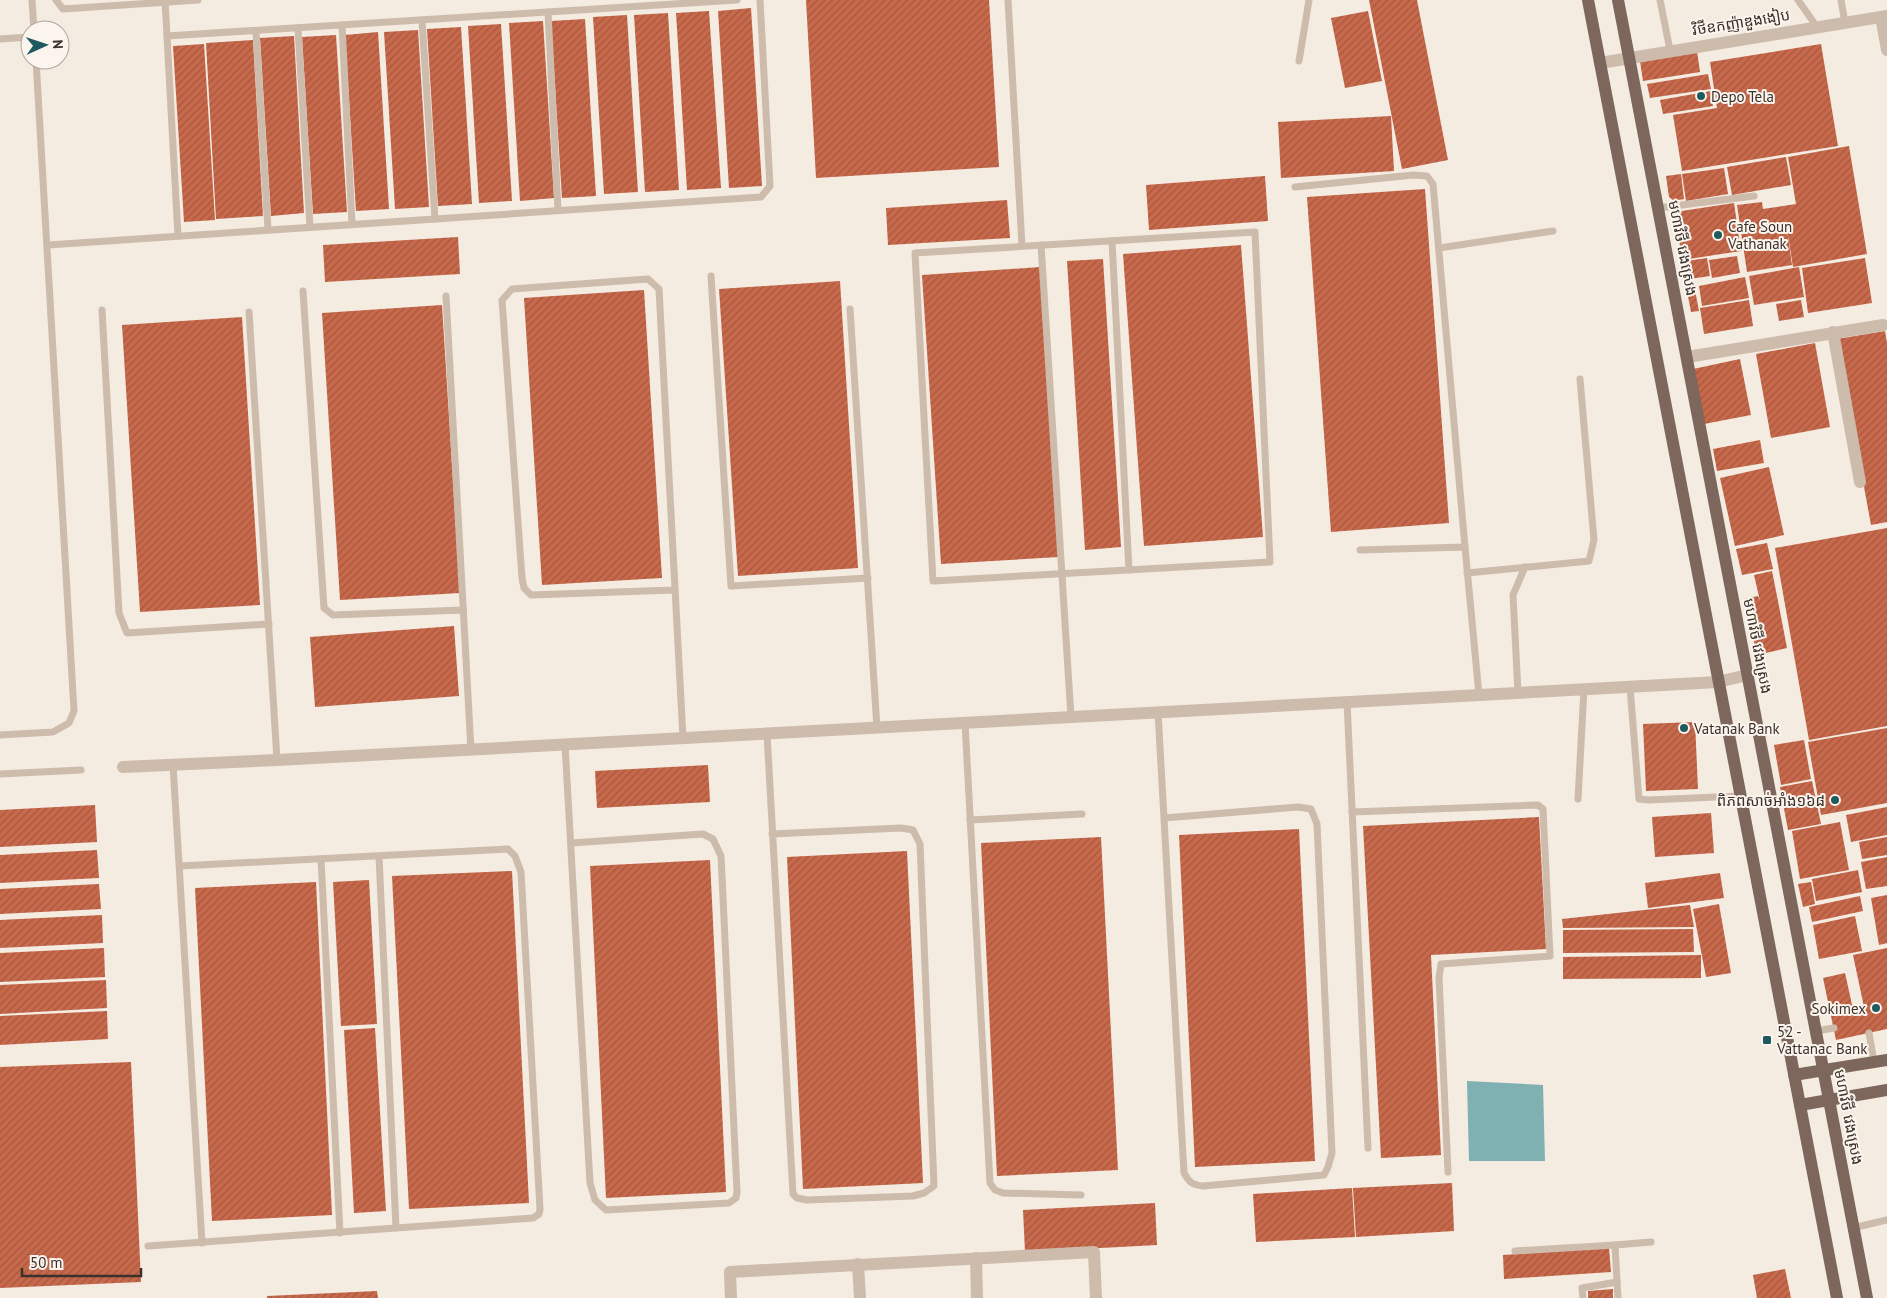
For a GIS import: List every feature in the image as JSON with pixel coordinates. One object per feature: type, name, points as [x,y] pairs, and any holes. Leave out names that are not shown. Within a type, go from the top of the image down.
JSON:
[{"type":"main road","points":[[1588,0],[1837,1298]]},
{"type":"main road","name":"មហាវិថី វេងស្រេង","points":[[1618,0],[1867,1298]]},
{"type":"main road","points":[[1794,1075],[1887,1060]]},
{"type":"main road","points":[[1800,1105],[1887,1090]]},
{"type":"street","name":"វិថីឧកញ៉ាឌួងងៀប","points":[[1600,63],[1884,16]]},
{"type":"street","points":[[1884,16],[1887,50]]},
{"type":"street","points":[[1687,357],[1882,325]]},
{"type":"street","points":[[1833,332],[1860,482]]},
{"type":"street","points":[[124,767],[565,745],[1718,682],[1747,676]]},
{"type":"street","points":[[731,1298],[730,1272],[1094,1252],[1096,1298]]},
{"type":"street","points":[[976,1258],[977,1298]]},
{"type":"street","points":[[858,1264],[860,1298]]},
{"type":"lane","points":[[32,0],[33,20]]},
{"type":"lane","points":[[56,0],[63,9],[198,0]]},
{"type":"lane","points":[[167,36],[737,0]]},
{"type":"lane","points":[[48,245],[760,196],[770,186],[760,0]]},
{"type":"lane","points":[[1008,0],[1022,246]]},
{"type":"lane","points":[[1299,61],[1308,0]]},
{"type":"lane","points":[[1660,0],[1670,50]]},
{"type":"lane","points":[[1798,0],[1817,27]]},
{"type":"lane","points":[[1841,0],[1845,23]]},
{"type":"lane","points":[[165,1],[178,236]]},
{"type":"lane","points":[[548,12],[558,210]]},
{"type":"lane","points":[[422,20],[435,218]]},
{"type":"lane","points":[[342,25],[352,224]]},
{"type":"lane","points":[[298,28],[310,227]]},
{"type":"lane","points":[[256,31],[268,230]]},
{"type":"lane","points":[[0,39],[20,38]]},
{"type":"lane","points":[[0,735],[53,732],[69,723],[74,711],[37,70]]},
{"type":"lane","points":[[1295,187],[1413,175],[1427,176],[1433,184],[1479,695]]},
{"type":"lane","points":[[1658,208],[1754,196]]},
{"type":"lane","points":[[1439,248],[1553,231]]},
{"type":"lane","points":[[1255,232],[1270,562],[933,581],[915,253],[1022,246],[1255,232]]},
{"type":"lane","points":[[1112,241],[1128,570]]},
{"type":"lane","points":[[1041,245],[1071,717]]},
{"type":"lane","points":[[711,276],[731,586],[868,578]]},
{"type":"lane","points":[[674,590],[531,595],[524,588],[502,300],[512,288],[648,279],[659,289],[683,738]]},
{"type":"lane","points":[[303,291],[324,608],[333,616],[463,610]]},
{"type":"lane","points":[[446,296],[471,750]]},
{"type":"lane","points":[[850,309],[878,728]]},
{"type":"lane","points":[[102,310],[119,614],[127,633],[269,624]]},
{"type":"lane","points":[[249,312],[277,760]]},
{"type":"lane","points":[[1467,573],[1590,561],[1594,540],[1580,379]]},
{"type":"lane","points":[[1360,550],[1465,547]]},
{"type":"lane","points":[[1518,693],[1513,595],[1525,567]]},
{"type":"lane","points":[[1630,686],[1639,799],[1740,796]]},
{"type":"lane","points":[[1578,799],[1584,689]]},
{"type":"lane","points":[[1347,702],[1368,1148]]},
{"type":"lane","points":[[1158,712],[1184,1172],[1195,1186],[1324,1175],[1332,1153],[1317,824],[1311,809],[1298,807],[1164,818]]},
{"type":"lane","points":[[966,723],[990,1184],[995,1190],[1003,1193],[1081,1194]]},
{"type":"lane","points":[[767,734],[772,834],[793,1194],[798,1198],[807,1200],[913,1196],[924,1193],[934,1186],[920,844],[913,830],[901,828],[772,834]]},
{"type":"lane","points":[[565,745],[590,1183],[595,1200],[606,1210],[730,1203],[736,1198],[737,1192],[721,856],[713,839],[703,834],[571,843]]},
{"type":"lane","points":[[173,765],[202,1243]]},
{"type":"lane","points":[[0,774],[81,770]]},
{"type":"lane","points":[[1352,812],[1538,805],[1544,809],[1550,956],[1441,964],[1439,978],[1448,1172]]},
{"type":"lane","points":[[970,820],[1082,814]]},
{"type":"lane","points":[[148,1246],[533,1218],[539,1214],[540,1209],[521,872],[515,856],[508,849],[180,866]]},
{"type":"lane","points":[[379,856],[396,1228]]},
{"type":"lane","points":[[321,859],[340,1233]]},
{"type":"lane","points":[[1816,1030],[1834,1028]]},
{"type":"lane","points":[[1869,1033],[1874,1062]]},
{"type":"lane","points":[[1853,1228],[1887,1220]]},
{"type":"lane","points":[[1515,1250],[1651,1242]]},
{"type":"lane","points":[[1615,1245],[1618,1298]]},
{"type":"lane","points":[[1583,1298],[1582,1288],[1617,1282]]},
{"type":"water","points":[[1467,1081],[1543,1085],[1545,1161],[1469,1161]]},
{"type":"building","points":[[806,0],[989,0],[999,167],[816,178]]},
{"type":"building","points":[[1369,0],[1417,0],[1448,160],[1402,169]]},
{"type":"building","points":[[751,8],[762,186],[729,188],[718,11]]},
{"type":"building","points":[[709,11],[721,188],[687,190],[676,13]]},
{"type":"building","points":[[1368,11],[1382,81],[1345,88],[1331,18]]},
{"type":"building","points":[[668,13],[679,190],[645,192],[634,15]]},
{"type":"building","points":[[627,15],[638,192],[604,194],[593,17]]},
{"type":"building","points":[[585,19],[596,196],[562,198],[551,21]]},
{"type":"building","points":[[543,21],[554,198],[520,201],[509,23]]},
{"type":"building","points":[[501,24],[512,201],[479,203],[468,26]]},
{"type":"building","points":[[461,27],[472,204],[438,206],[427,29]]},
{"type":"building","points":[[418,30],[429,207],[395,209],[384,32]]},
{"type":"building","points":[[378,32],[389,209],[356,211],[345,35]]},
{"type":"building","points":[[336,35],[347,212],[313,214],[302,37]]},
{"type":"building","points":[[294,36],[304,213],[271,216],[260,38]]},
{"type":"building","points":[[253,40],[263,216],[216,219],[206,43]]},
{"type":"building","points":[[204,44],[215,220],[184,222],[173,46]]},
{"type":"building","points":[[1821,44],[1838,146],[1682,171],[1673,115],[1717,108],[1710,62]]},
{"type":"building","points":[[1697,51],[1700,72],[1643,81],[1640,61]]},
{"type":"building","points":[[1708,74],[1711,89],[1650,98],[1647,84]]},
{"type":"building","points":[[1711,91],[1713,106],[1663,114],[1660,100]]},
{"type":"building","points":[[1391,116],[1394,171],[1281,178],[1278,122]]},
{"type":"building","points":[[1849,146],[1867,254],[1793,267],[1785,216],[1792,265],[1747,272],[1737,205],[1762,202],[1763,209],[1796,204],[1788,157]]},
{"type":"building","points":[[1786,157],[1791,185],[1732,195],[1727,167]]},
{"type":"building","points":[[1724,168],[1728,194],[1686,201],[1682,174]]},
{"type":"building","points":[[1681,174],[1684,199],[1674,201],[1669,197],[1666,176]]},
{"type":"building","points":[[1265,176],[1268,221],[1149,230],[1146,185]]},
{"type":"building","points":[[1425,189],[1449,523],[1331,532],[1307,197]]},
{"type":"building","points":[[1007,200],[1010,238],[888,245],[886,208]]},
{"type":"building","points":[[1734,203],[1741,251],[1682,260],[1675,212]]},
{"type":"building","points":[[458,237],[460,274],[325,282],[323,245]]},
{"type":"building","points":[[1241,245],[1263,537],[1144,546],[1123,254]]},
{"type":"building","points":[[1737,256],[1740,273],[1712,278],[1709,260]]},
{"type":"building","points":[[1707,258],[1710,276],[1683,280],[1680,262]]},
{"type":"building","points":[[1865,258],[1872,303],[1808,313],[1802,268]]},
{"type":"building","points":[[1103,259],[1121,547],[1085,550],[1067,261]]},
{"type":"building","points":[[1040,267],[1059,557],[941,564],[922,275]]},
{"type":"building","points":[[1799,267],[1804,297],[1754,305],[1749,276]]},
{"type":"building","points":[[1745,277],[1749,298],[1702,306],[1699,286]]},
{"type":"building","points":[[840,281],[858,568],[738,576],[719,289]]},
{"type":"building","points":[[644,290],[662,578],[542,585],[524,298]]},
{"type":"building","points":[[1695,290],[1699,311],[1691,312],[1687,291]]},
{"type":"building","points":[[1749,300],[1753,326],[1704,334],[1700,308]]},
{"type":"building","points":[[1801,300],[1804,317],[1779,321],[1776,304]]},
{"type":"building","points":[[442,305],[460,593],[340,600],[322,313]]},
{"type":"building","points":[[242,317],[260,605],[140,612],[122,325]]},
{"type":"building","points":[[1885,331],[1887,343],[1887,522],[1871,525],[1837,339]]},
{"type":"building","points":[[1815,343],[1830,427],[1771,438],[1756,354]]},
{"type":"building","points":[[1740,359],[1751,415],[1704,424],[1693,369]]},
{"type":"building","points":[[1760,440],[1764,463],[1717,471],[1713,449]]},
{"type":"building","points":[[1769,467],[1784,535],[1735,546],[1720,478]]},
{"type":"building","points":[[1887,528],[1887,726],[1809,740],[1775,548]]},
{"type":"building","points":[[1767,543],[1773,569],[1742,575],[1736,549]]},
{"type":"building","points":[[1772,571],[1787,648],[1757,655],[1744,599],[1758,596],[1760,601],[1754,575]]},
{"type":"building","points":[[454,626],[459,696],[315,707],[310,637]]},
{"type":"building","points":[[1695,722],[1698,789],[1646,791],[1643,724]]},
{"type":"building","points":[[1887,728],[1887,803],[1821,815],[1808,742]]},
{"type":"building","points":[[1804,740],[1811,779],[1781,785],[1774,745]]},
{"type":"building","points":[[708,765],[710,802],[597,808],[595,771]]},
{"type":"building","points":[[1812,781],[1821,824],[1788,830],[1780,787]]},
{"type":"building","points":[[95,805],[97,842],[0,847],[0,810]]},
{"type":"building","points":[[1887,807],[1887,835],[1851,842],[1846,815]]},
{"type":"building","points":[[1711,813],[1714,853],[1655,857],[1652,817]]},
{"type":"building","points":[[1539,817],[1546,949],[1431,955],[1441,1155],[1381,1158],[1363,826]]},
{"type":"building","points":[[1840,822],[1849,870],[1800,879],[1792,831]]},
{"type":"building","points":[[1299,829],[1315,1161],[1195,1167],[1179,835]]},
{"type":"building","points":[[1101,837],[1118,1170],[997,1176],[981,843]]},
{"type":"building","points":[[1887,837],[1887,855],[1862,859],[1859,842]]},
{"type":"building","points":[[97,850],[99,878],[0,883],[0,855]]},
{"type":"building","points":[[907,851],[923,1183],[803,1189],[787,857]]},
{"type":"building","points":[[1887,857],[1887,886],[1866,889],[1861,862]]},
{"type":"building","points":[[710,860],[726,1192],[606,1198],[590,866]]},
{"type":"building","points":[[1858,870],[1862,892],[1816,901],[1812,879]]},
{"type":"building","points":[[512,871],[529,1203],[409,1209],[392,876]]},
{"type":"building","points":[[1720,873],[1724,898],[1648,908],[1645,883]]},
{"type":"building","points":[[369,880],[377,1024],[341,1026],[333,882]]},
{"type":"building","points":[[316,882],[332,1215],[212,1221],[195,888]]},
{"type":"building","points":[[1811,882],[1815,904],[1803,907],[1798,884]]},
{"type":"building","points":[[99,884],[101,909],[0,914],[0,889]]},
{"type":"building","points":[[1887,895],[1887,943],[1879,945],[1871,898]]},
{"type":"building","points":[[1860,896],[1863,911],[1812,922],[1809,907]]},
{"type":"building","points":[[1719,904],[1731,973],[1706,977],[1693,909]]},
{"type":"building","points":[[1690,905],[1694,927],[1563,928],[1562,919]]},
{"type":"building","points":[[102,915],[103,943],[0,948],[0,920]]},
{"type":"building","points":[[1855,916],[1862,951],[1819,959],[1813,925]]},
{"type":"building","points":[[1693,929],[1694,952],[1563,953],[1563,930]]},
{"type":"building","points":[[104,948],[105,977],[0,982],[0,953]]},
{"type":"building","points":[[1887,948],[1887,1029],[1836,1040],[1823,978],[1845,973],[1853,1009],[1864,1007],[1853,955]]},
{"type":"building","points":[[1701,955],[1701,978],[1563,979],[1563,957]]},
{"type":"building","points":[[106,980],[107,1008],[0,1014],[0,985]]},
{"type":"building","points":[[107,1011],[108,1039],[0,1045],[0,1016]]},
{"type":"building","points":[[375,1028],[386,1211],[354,1213],[344,1030]]},
{"type":"building","points":[[131,1062],[141,1282],[0,1288],[0,1067]]},
{"type":"building","points":[[1452,1183],[1454,1231],[1356,1237],[1353,1188]]},
{"type":"building","points":[[1352,1188],[1355,1237],[1256,1242],[1253,1194]]},
{"type":"building","points":[[1155,1203],[1157,1245],[1025,1252],[1023,1210]]},
{"type":"building","points":[[1609,1248],[1611,1272],[1504,1279],[1503,1255]]},
{"type":"building","points":[[1785,1269],[1791,1298],[1757,1298],[1753,1275]]},
{"type":"building","points":[[1613,1289],[1613,1298],[1588,1298],[1588,1291]]},
{"type":"building","points":[[377,1291],[378,1298],[267,1298],[267,1296]]},
{"type":"place","name":"Depo Tela","points":[[1701,96]]},
{"type":"place","name":"Cafe Soun Vathanak","points":[[1718,235]]},
{"type":"place","name":"Vatanak Bank","points":[[1684,728]]},
{"type":"place","name":"ពិភពសាច់អាំង១៦៨","points":[[1835,800]]},
{"type":"place","name":"Sokimex","points":[[1876,1008]]},
{"type":"place","name":"52 - Vattanac Bank","points":[[1767,1040]]}]
